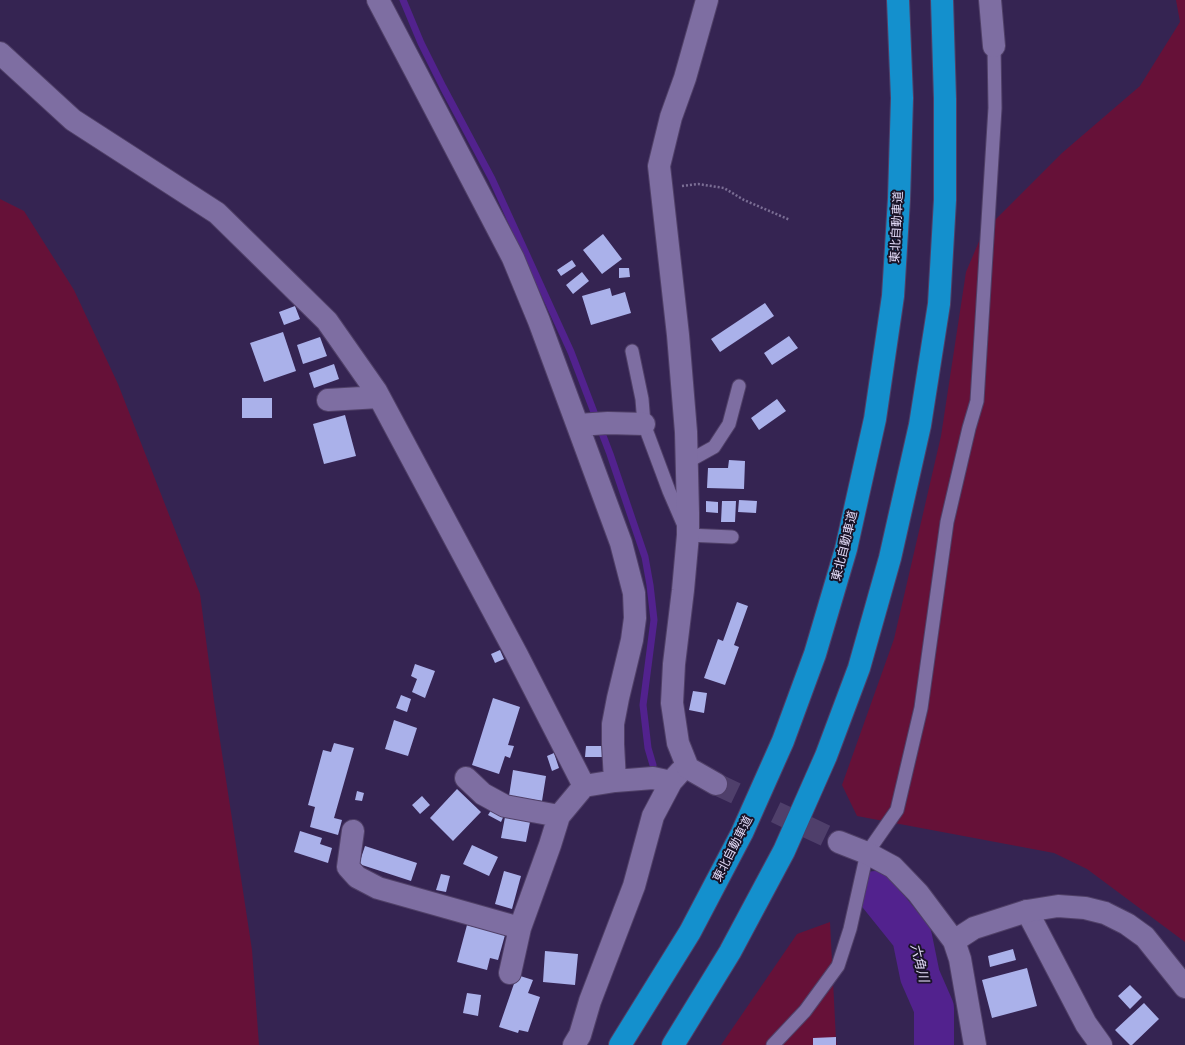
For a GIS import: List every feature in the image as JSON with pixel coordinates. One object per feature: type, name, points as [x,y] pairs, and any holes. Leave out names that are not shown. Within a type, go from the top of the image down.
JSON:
[{"type":"highway","name":"東北自動車道","points":[[620,1045],[690,932],[742,833],[783,741],[815,654],[846,549],[875,419],[893,296],[899,199],[902,98],[898,0]]},
{"type":"highway","points":[[673,1045],[730,952],[788,844],[826,756],[859,668],[890,558],[920,425],[938,304],[945,200],[945,99],[942,0]]},
{"type":"street","points":[[378,0],[513,258],[539,320],[593,424],[634,593],[635,618],[632,640],[613,724],[616,781]]},
{"type":"street","points":[[707,0],[685,78],[671,117],[659,166],[678,335],[687,462],[688,535],[684,590],[674,664],[672,703],[678,744],[688,768],[716,784]]},
{"type":"street","points":[[990,0],[994,46]]},
{"type":"street","points":[[0,53],[73,120],[217,213],[327,321],[379,397],[517,655],[584,786]]},
{"type":"street","points":[[328,400],[379,397]]},
{"type":"street","points":[[593,424],[644,424]]},
{"type":"street","points":[[574,1045],[580,1035],[590,1001],[634,886],[653,816],[672,782],[680,772],[688,768]]},
{"type":"street","points":[[466,778],[483,794],[505,806],[559,816]]},
{"type":"street","points":[[510,973],[520,928],[559,816],[584,786],[616,781],[652,778],[672,782]]},
{"type":"street","points":[[353,831],[348,867],[357,877],[378,888],[520,928]]},
{"type":"street","points":[[839,842],[867,853],[893,867],[918,894],[954,941],[960,959],[975,1045]]},
{"type":"street","points":[[954,941],[974,928],[1027,912],[1058,906],[1085,908],[1105,913],[1127,924],[1145,937],[1185,986]]},
{"type":"street","points":[[1027,912],[1086,1024],[1101,1045]]},
{"type":"lane","points":[[773,1045],[805,1011],[838,966],[850,929],[867,853],[897,810],[921,708],[947,522],[977,401],[995,108],[994,46]]},
{"type":"lane","points":[[632,351],[642,399],[644,424],[669,491],[688,535],[732,537]]},
{"type":"lane","points":[[687,462],[714,447],[729,424],[739,386]]},
{"type":"path","points":[[661,188],[698,184],[724,188],[744,200],[790,220]]},
{"type":"shaded area","points":[[1176,0],[1185,0],[1185,942],[1087,869],[1054,853],[857,816],[842,785],[894,639],[941,436],[966,272],[983,232],[1062,153],[1140,86],[1180,22]]},
{"type":"shaded area","points":[[0,199],[24,211],[74,290],[118,384],[200,594],[214,701],[252,950],[259,1045],[0,1045]]},
{"type":"shaded area","points":[[830,922],[837,1045],[721,1045],[797,934]]},
{"type":"building","points":[[603,234],[622,259],[602,274],[583,250]]},
{"type":"building","points":[[572,260],[576,266],[561,276],[557,270]]},
{"type":"building","points":[[619,268],[629,268],[630,277],[619,278]]},
{"type":"building","points":[[582,272],[589,281],[573,294],[566,285]]},
{"type":"building","points":[[610,288],[612,296],[625,292],[631,313],[591,325],[582,296]]},
{"type":"building","points":[[765,303],[774,316],[720,352],[711,339]]},
{"type":"building","points":[[295,306],[300,319],[284,325],[279,312]]},
{"type":"building","points":[[283,332],[296,371],[264,382],[250,343]]},
{"type":"building","points":[[789,336],[798,348],[772,365],[764,353]]},
{"type":"building","points":[[320,337],[327,356],[303,364],[297,345]]},
{"type":"building","points":[[334,364],[339,379],[314,388],[309,373]]},
{"type":"building","points":[[242,398],[272,398],[272,418],[242,418]]},
{"type":"building","points":[[777,399],[786,411],[759,430],[751,418]]},
{"type":"building","points":[[345,415],[356,456],[324,464],[313,424]]},
{"type":"building","points":[[729,460],[745,461],[744,489],[707,488],[708,468],[728,468]]},
{"type":"building","points":[[739,500],[757,501],[756,513],[738,512]]},
{"type":"building","points":[[706,501],[718,502],[718,513],[706,512]]},
{"type":"building","points":[[722,501],[736,501],[735,522],[721,522]]},
{"type":"building","points":[[737,602],[748,606],[734,645],[739,647],[725,685],[704,678],[718,639],[723,641]]},
{"type":"building","points":[[500,650],[504,659],[495,663],[491,654]]},
{"type":"building","points":[[415,664],[435,671],[425,698],[412,692],[417,679],[411,676]]},
{"type":"building","points":[[693,691],[707,693],[704,713],[689,710]]},
{"type":"building","points":[[401,695],[411,699],[407,712],[396,708]]},
{"type":"building","points":[[493,698],[520,707],[508,745],[514,746],[510,758],[505,756],[499,774],[472,765]]},
{"type":"building","points":[[394,720],[417,728],[408,756],[385,749]]},
{"type":"building","points":[[334,743],[354,748],[334,818],[342,820],[338,835],[310,827],[315,807],[308,805],[323,750],[331,752]]},
{"type":"building","points":[[586,746],[606,746],[606,757],[585,757]]},
{"type":"building","points":[[554,753],[559,768],[552,771],[547,756]]},
{"type":"building","points":[[513,770],[546,776],[542,801],[509,796]]},
{"type":"building","points":[[457,789],[481,812],[453,841],[430,818]]},
{"type":"building","points":[[357,791],[364,793],[362,801],[355,800]]},
{"type":"building","points":[[422,796],[430,805],[420,814],[412,805]]},
{"type":"building","points":[[493,807],[505,813],[501,822],[488,815]]},
{"type":"building","points":[[505,817],[530,822],[526,842],[501,838]]},
{"type":"building","points":[[300,831],[322,838],[320,844],[332,848],[328,863],[294,852]]},
{"type":"building","points":[[472,845],[498,857],[489,876],[463,864]]},
{"type":"building","points":[[365,846],[417,863],[411,881],[359,864]]},
{"type":"building","points":[[504,871],[521,876],[512,909],[495,904]]},
{"type":"building","points":[[441,874],[450,876],[446,892],[436,890]]},
{"type":"building","points":[[467,925],[505,935],[498,960],[490,958],[487,970],[457,962]]},
{"type":"building","points":[[1013,949],[1016,960],[990,967],[988,956]]},
{"type":"building","points":[[545,951],[578,954],[575,985],[543,982]]},
{"type":"building","points":[[1027,968],[1037,1006],[992,1018],[982,980]]},
{"type":"building","points":[[517,975],[533,980],[528,993],[540,997],[528,1032],[519,1030],[518,1033],[499,1027]]},
{"type":"building","points":[[1130,985],[1142,997],[1130,1009],[1118,996]]},
{"type":"building","points":[[467,993],[481,995],[478,1016],[463,1013]]},
{"type":"building","points":[[1144,1003],[1159,1019],[1132,1045],[1130,1045],[1115,1030]]},
{"type":"building","points":[[836,1037],[836,1045],[813,1045],[813,1038]]},
{"type":"waterway","points":[[403,0],[421,43],[492,179],[571,352],[610,454],[645,557],[654,620],[643,705],[648,748],[653,765]]},
{"type":"waterway","name":"六角川","points":[[875,891],[912,937],[920,976],[934,1008],[934,1045]]},
{"type":"tunnel","points":[[716,784],[839,842]]}]
